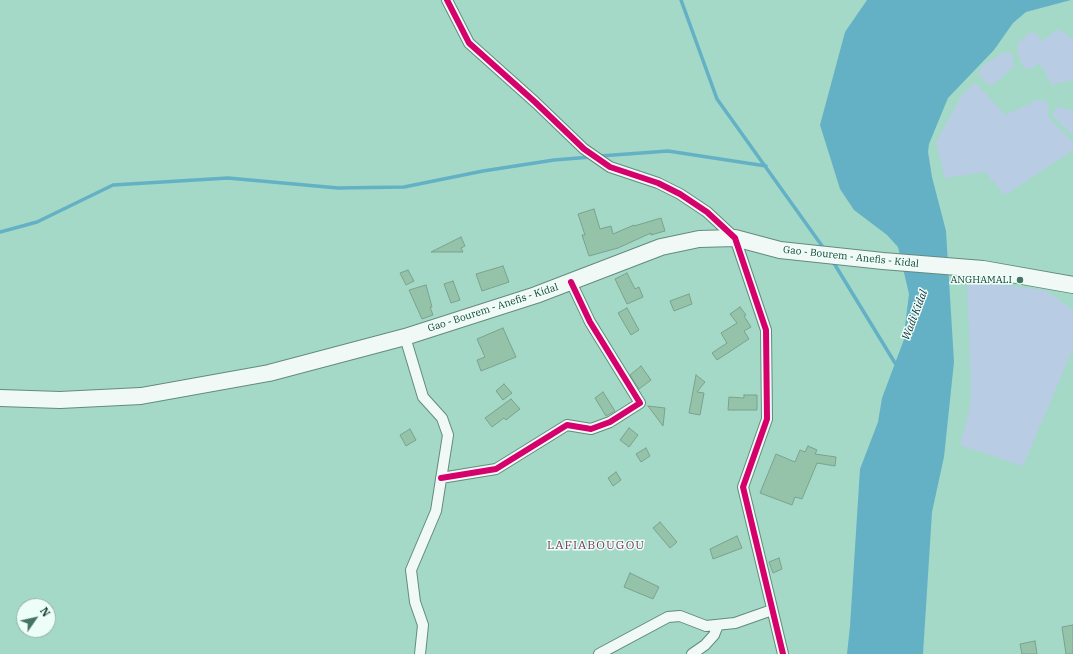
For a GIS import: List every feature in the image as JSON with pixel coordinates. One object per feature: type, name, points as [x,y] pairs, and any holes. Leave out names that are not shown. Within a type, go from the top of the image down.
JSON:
[{"type":"main road","name":"Gao - Bourem - Anefis - Kidal","points":[[0,398],[60,400],[141,396],[269,373],[405,337],[536,295],[661,247],[699,239],[735,238],[780,250],[883,261],[983,269],[1073,285]]},
{"type":"street","points":[[447,0],[469,43],[535,102],[584,149],[610,167],[658,183],[680,194],[707,212],[735,238],[766,330],[767,419],[743,487],[783,654]]},
{"type":"street","points":[[441,478],[496,469],[567,425],[591,429],[610,422],[640,403],[590,322],[571,282]]},
{"type":"street","points":[[405,337],[423,397],[442,418],[448,435],[436,511],[411,570],[415,602],[423,625],[420,654]]},
{"type":"street","points":[[599,654],[668,617],[680,616],[706,626],[735,623],[772,610]]},
{"type":"street","points":[[692,654],[705,646],[714,635],[718,625]]},
{"type":"shaded area","points":[[1058,29],[1073,39],[1073,80],[1051,85],[1044,69],[1039,64],[1033,68],[1025,69],[1017,51],[1018,43],[1028,34],[1034,32],[1042,41]]},
{"type":"shaded area","points":[[1004,52],[1012,53],[1014,66],[996,83],[988,85],[978,74],[983,65]]},
{"type":"shaded area","points":[[975,82],[1005,115],[1038,100],[1046,101],[1049,108],[1048,117],[1070,139],[1073,144],[1073,150],[1005,195],[985,172],[945,178],[936,142],[962,95]]},
{"type":"shaded area","points":[[1058,106],[1073,111],[1073,135],[1052,115]]},
{"type":"shaded area","points":[[967,281],[1045,290],[1073,310],[1073,349],[1023,466],[960,445],[970,407],[971,387]]},
{"type":"water","name":"Wadi Kidal","points":[[867,0],[1071,0],[1026,12],[1013,23],[994,50],[948,98],[929,144],[928,152],[932,177],[946,231],[954,362],[944,457],[932,512],[923,654],[847,654],[860,469],[878,422],[882,398],[906,334],[905,326],[909,294],[898,247],[887,235],[854,210],[840,189],[820,125],[845,32]]},
{"type":"building","points":[[594,209],[600,229],[611,226],[613,234],[634,225],[661,218],[665,231],[651,235],[651,233],[618,248],[589,256],[582,235],[585,235],[578,214]]},
{"type":"building","points":[[461,237],[465,246],[461,248],[463,252],[431,252]]},
{"type":"building","points":[[503,266],[509,282],[482,291],[476,274]]},
{"type":"building","points":[[408,270],[414,281],[406,285],[400,273]]},
{"type":"building","points":[[627,273],[635,289],[639,287],[643,297],[627,304],[615,279]]},
{"type":"building","points":[[453,281],[460,300],[451,303],[444,284]]},
{"type":"building","points":[[426,285],[433,315],[422,319],[409,290]]},
{"type":"building","points":[[689,294],[692,304],[674,311],[670,301]]},
{"type":"building","points":[[740,307],[746,315],[744,316],[751,327],[744,331],[749,339],[717,360],[712,353],[727,343],[721,333],[737,323],[730,314]]},
{"type":"building","points":[[627,308],[639,330],[631,335],[618,313]]},
{"type":"building","points":[[503,328],[516,357],[481,371],[477,360],[485,357],[477,339]]},
{"type":"building","points":[[641,366],[651,380],[639,389],[630,375]]},
{"type":"building","points":[[696,375],[705,382],[697,392],[704,393],[700,415],[689,413]]},
{"type":"building","points":[[504,384],[512,393],[503,400],[496,391]]},
{"type":"building","points":[[603,392],[615,411],[606,416],[595,398]]},
{"type":"building","points":[[744,395],[757,395],[757,410],[728,410],[729,397],[744,398]]},
{"type":"building","points":[[511,399],[520,409],[506,420],[504,418],[492,427],[485,418]]},
{"type":"building","points":[[648,406],[665,408],[663,426]]},
{"type":"building","points":[[629,428],[638,435],[629,447],[620,440]]},
{"type":"building","points":[[410,429],[416,440],[406,446],[400,435]]},
{"type":"building","points":[[808,446],[817,450],[815,454],[836,457],[835,466],[817,463],[802,499],[795,497],[792,505],[760,493],[776,454],[795,462],[800,450],[805,452]]},
{"type":"building","points":[[646,448],[650,456],[641,462],[636,454]]},
{"type":"building","points":[[616,472],[621,480],[613,486],[608,478]]},
{"type":"building","points":[[660,522],[677,542],[670,548],[653,528]]},
{"type":"building","points":[[737,536],[742,548],[713,559],[710,549]]},
{"type":"building","points":[[779,558],[782,569],[773,573],[769,562]]},
{"type":"building","points":[[630,573],[659,587],[653,599],[624,587]]},
{"type":"building","points":[[1073,625],[1073,654],[1066,654],[1062,627]]},
{"type":"building","points":[[1035,641],[1037,654],[1022,654],[1020,644]]},
{"type":"waterway","points":[[681,0],[717,99],[825,250]]},
{"type":"waterway","points":[[600,156],[668,151],[766,166]]},
{"type":"waterway","points":[[0,232],[37,222],[113,185],[228,178],[338,188],[404,187],[483,171],[554,160],[591,157]]},
{"type":"waterway","points":[[832,260],[895,363]]},
{"type":"cycle path","points":[[447,0],[469,43],[535,102],[584,149],[610,167],[658,183],[680,194],[707,212],[735,238],[766,330],[767,419],[743,487],[783,654]]},
{"type":"cycle path","points":[[441,478],[496,469],[567,425],[591,429],[610,422],[640,403],[590,322],[571,282]]},
{"type":"place","name":"ANGHAMALI","points":[[1020,280]]},
{"type":"district","name":"LAFIABOUGOU","points":[[596,546]]}]
